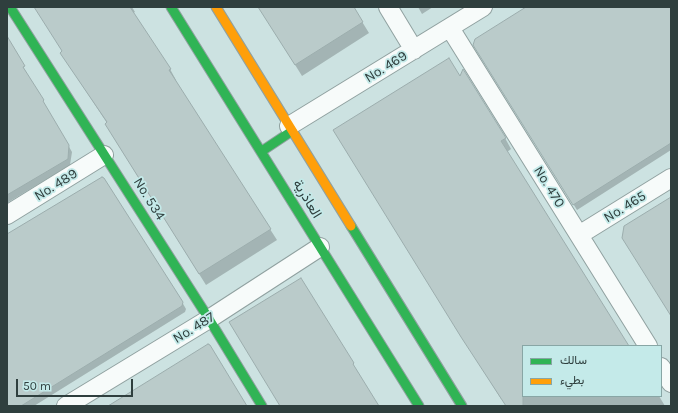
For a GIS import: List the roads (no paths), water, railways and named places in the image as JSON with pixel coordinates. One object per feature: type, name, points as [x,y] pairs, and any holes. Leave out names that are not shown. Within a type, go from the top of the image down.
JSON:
[{"type":"street","name":"No. 534","points":[[10,7],[209,319],[262,406]]},
{"type":"street","name":"العاذرية","points":[[171,7],[262,151],[419,406]]},
{"type":"street","name":"العاذرية","points":[[216,7],[462,406]]},
{"type":"street","points":[[388,7],[414,50]]},
{"type":"street","name":"No. 469","points":[[291,129],[483,7]]},
{"type":"street","name":"No. 470","points":[[450,28],[647,345]]},
{"type":"street","points":[[262,151],[291,129]]},
{"type":"street","name":"No. 489","points":[[7,215],[104,155]]},
{"type":"street","name":"No. 465","points":[[579,236],[671,178]]},
{"type":"street","name":"No. 487","points":[[66,406],[209,319],[320,247]]},
{"type":"street","points":[[662,369],[671,383]]}]
